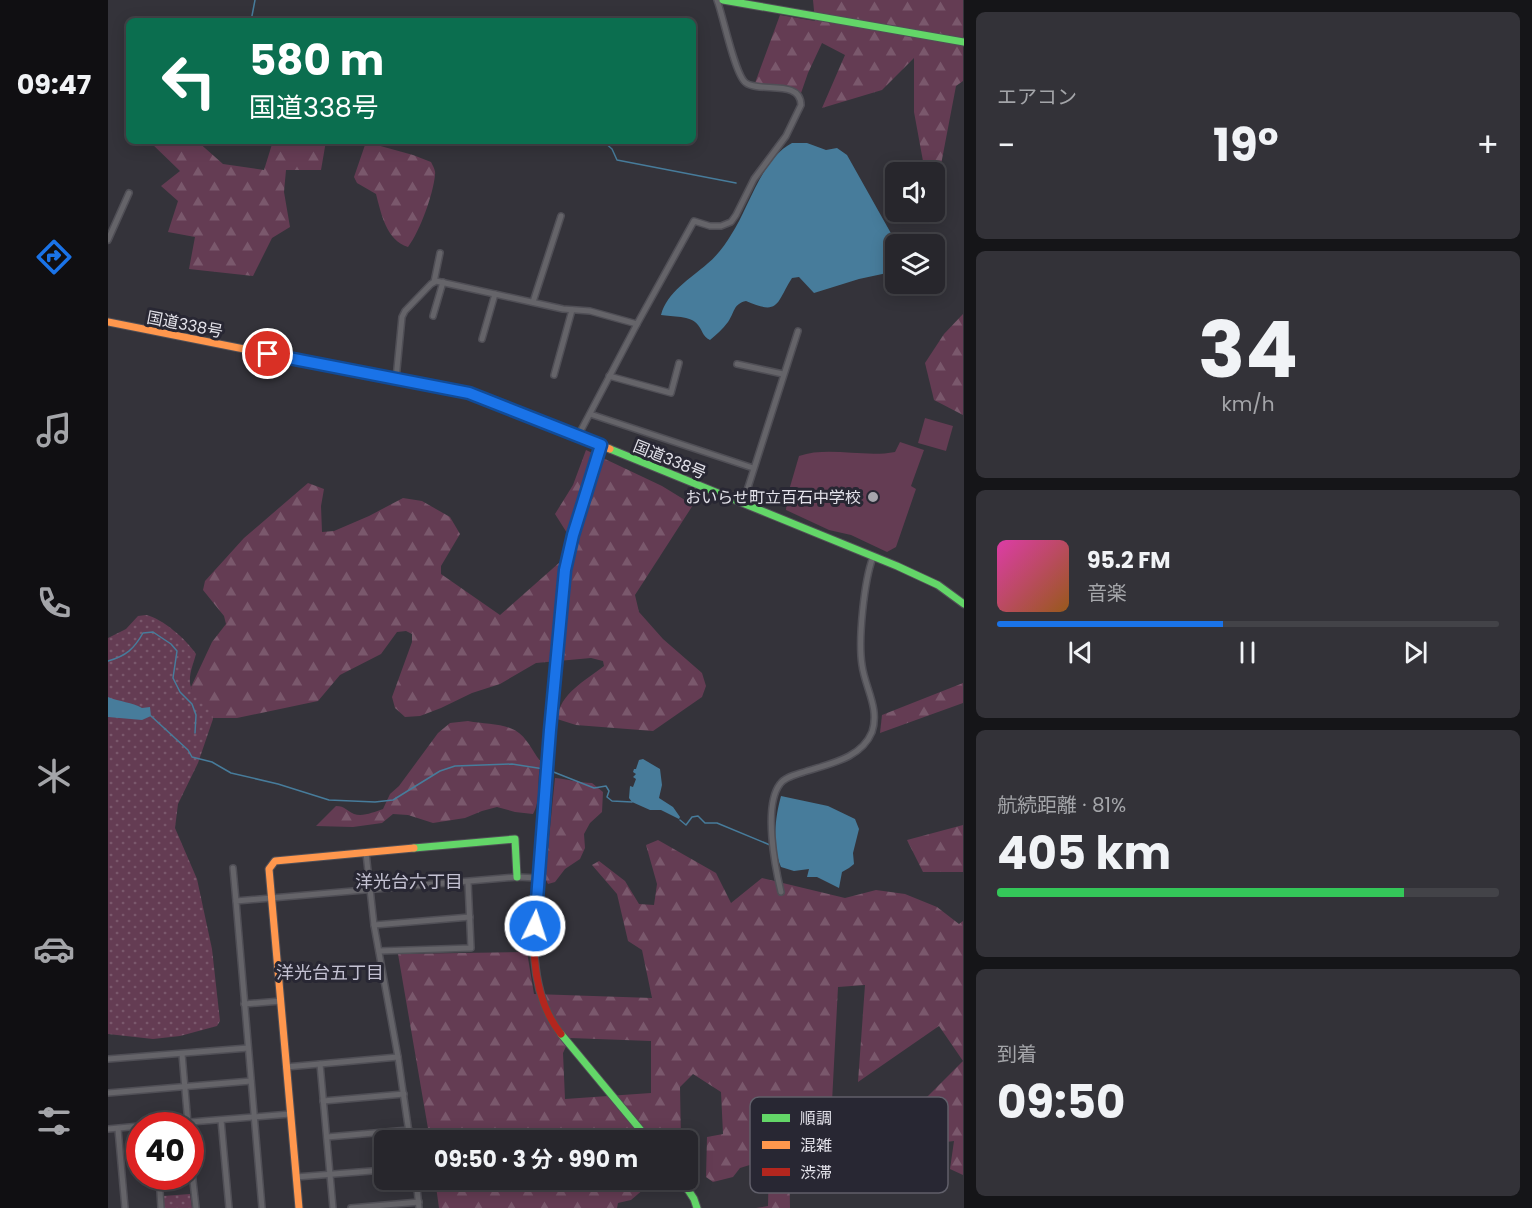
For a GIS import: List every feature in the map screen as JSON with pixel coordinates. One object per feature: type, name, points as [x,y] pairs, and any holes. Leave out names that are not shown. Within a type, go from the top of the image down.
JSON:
[{"type":"main road","points":[[723,0],[963,42]]},
{"type":"main road","name":"国道338号","points":[[108,322],[480,396],[925,578],[963,604]]},
{"type":"main road","points":[[601,445],[573,535],[565,570],[538,878],[535,963],[544,1004],[558,1031],[641,1130]]},
{"type":"main road","points":[[299,1208],[269,869],[275,861],[515,839],[517,877]]},
{"type":"main road","points":[[688,1190],[697,1208]]},
{"type":"street","points":[[578,436],[694,221],[710,226],[731,222],[754,179],[786,136],[801,105],[797,94],[789,90],[753,86],[742,79],[717,0]]},
{"type":"street","points":[[108,240],[129,193]]},
{"type":"street","points":[[533,302],[561,216]]},
{"type":"street","points":[[396,379],[402,317],[405,311],[434,282],[441,253]]},
{"type":"street","points":[[434,282],[590,312],[637,324]]},
{"type":"street","points":[[433,316],[443,282]]},
{"type":"street","points":[[482,339],[495,294]]},
{"type":"street","points":[[554,375],[572,310]]},
{"type":"street","points":[[743,503],[798,331]]},
{"type":"street","points":[[609,376],[671,393],[678,363]]},
{"type":"street","points":[[737,364],[783,374]]},
{"type":"street","points":[[590,414],[753,468]]},
{"type":"street","points":[[781,892],[771,841],[774,796],[778,787],[786,779],[850,756],[863,746],[872,732],[874,706],[864,677],[860,646],[868,575],[873,557]]},
{"type":"street","points":[[366,853],[374,925],[409,1130]]},
{"type":"street","points":[[233,868],[262,1208]]},
{"type":"street","points":[[236,900],[517,877],[538,878]]},
{"type":"street","points":[[379,951],[471,948],[468,882]]},
{"type":"street","points":[[374,925],[470,917]]},
{"type":"street","points":[[244,1004],[281,1001]]},
{"type":"street","points":[[108,1059],[248,1048]]},
{"type":"street","points":[[182,1054],[187,1112]]},
{"type":"street","points":[[286,1067],[398,1057]]},
{"type":"street","points":[[320,1064],[333,1208]]},
{"type":"street","points":[[108,1093],[251,1081]]},
{"type":"street","points":[[323,1101],[404,1094]]},
{"type":"street","points":[[204,1122],[290,1114]]},
{"type":"street","points":[[221,1120],[229,1208]]},
{"type":"street","points":[[108,1129],[126,1128]]},
{"type":"street","points":[[118,1129],[125,1208]]},
{"type":"street","points":[[327,1137],[374,1133]]},
{"type":"street","points":[[296,1177],[374,1171]]},
{"type":"street","points":[[160,1190],[161,1208]]},
{"type":"street","points":[[194,1190],[196,1208]]},
{"type":"street","points":[[351,1208],[419,1205],[417,1190]]},
{"type":"green space","points":[[813,0],[963,0],[963,81],[956,86],[941,162],[923,162],[914,112],[914,58],[882,90],[822,108],[845,55],[822,43],[800,96],[755,83],[780,15],[815,21]]},
{"type":"green space","points":[[152,144],[200,144],[223,164],[264,170],[272,144],[325,144],[321,170],[286,170],[284,192],[290,227],[272,238],[253,276],[189,269],[195,237],[168,232],[178,201],[161,186],[180,171]]},
{"type":"green space","points":[[365,144],[373,144],[431,162],[435,173],[429,202],[417,232],[408,247],[394,238],[390,232],[376,194],[357,183],[354,177]]},
{"type":"green space","points":[[963,314],[963,415],[934,400],[925,363],[944,334]]},
{"type":"green space","points":[[925,418],[953,426],[946,451],[918,443]]},
{"type":"green space","points":[[900,442],[924,450],[911,486],[916,489],[896,547],[887,552],[851,535],[829,530],[786,510],[787,497],[799,456],[822,452],[871,454],[895,452]]},
{"type":"green space","points":[[586,450],[662,486],[693,505],[635,595],[639,612],[663,639],[702,673],[706,686],[702,697],[653,731],[576,725],[557,719],[559,710],[568,695],[604,666],[603,661],[591,658],[536,663],[500,684],[472,693],[420,716],[405,717],[395,708],[392,697],[412,642],[412,634],[406,631],[397,632],[381,654],[340,675],[318,701],[237,718],[213,718],[198,712],[191,687],[212,642],[226,624],[224,616],[203,590],[205,581],[244,538],[308,483],[324,489],[321,506],[322,532],[334,531],[403,498],[422,501],[450,517],[460,534],[441,566],[441,574],[500,615],[560,562],[567,533],[555,514],[573,485]]},
{"type":"green space","points":[[146,615],[174,630],[196,654],[191,672],[191,688],[212,713],[213,719],[198,763],[178,804],[175,828],[197,879],[212,949],[220,1021],[217,1026],[180,1036],[153,1039],[108,1034],[108,638],[126,629],[138,616]]},
{"type":"green space","points":[[963,683],[963,703],[880,733],[882,715]]},
{"type":"green space","points":[[468,721],[507,727],[525,739],[541,762],[537,802],[533,814],[497,807],[465,818],[433,823],[408,815],[393,814],[382,823],[353,827],[316,826],[336,806],[357,815],[383,809],[390,794],[399,786],[438,733],[450,723]]},
{"type":"green space","points":[[555,778],[592,783],[603,792],[602,812],[590,823],[584,834],[585,848],[580,859],[565,869],[555,882],[548,884],[545,878]]},
{"type":"green space","points":[[963,825],[963,872],[923,872],[907,840]]},
{"type":"green space","points":[[658,840],[716,873],[731,903],[762,878],[845,898],[876,890],[905,894],[937,907],[959,924],[963,921],[963,1061],[939,1026],[858,1082],[865,985],[838,987],[832,1097],[750,1097],[750,1165],[740,1168],[733,1177],[713,1182],[706,1177],[707,1137],[723,1134],[721,1092],[693,1074],[680,1087],[681,1130],[428,1130],[398,954],[527,952],[534,994],[652,998],[642,950],[628,941],[617,894],[592,865],[599,861],[625,881],[639,904],[654,905],[657,884],[646,845]],"holes":[[[570,1038],[651,1041],[651,1093],[565,1099],[563,1053]]]},
{"type":"green space","points":[[963,1061],[963,1175],[950,1169],[954,1141],[948,1142],[948,1097],[926,1097]]},
{"type":"green space","points":[[437,1190],[643,1190],[631,1200],[618,1203],[617,1208],[439,1208]]},
{"type":"green space","points":[[768,1193],[790,1193],[790,1208],[756,1208],[768,1206]]},
{"type":"green space","points":[[190,1194],[192,1208],[164,1208],[163,1196]]},
{"type":"water","points":[[792,143],[807,143],[826,150],[837,148],[847,155],[891,234],[885,234],[885,273],[814,293],[799,277],[792,278],[776,305],[765,307],[746,301],[742,302],[736,306],[726,325],[710,340],[695,322],[681,317],[661,315],[674,292],[723,247],[738,224],[764,172],[781,150]]},
{"type":"water","points":[[108,697],[142,708],[150,707],[151,716],[142,720],[108,717]]},
{"type":"water","points":[[643,759],[660,769],[662,785],[659,798],[673,807],[679,819],[661,810],[650,810],[632,802],[629,798],[630,786],[633,787],[636,779],[633,777],[636,774],[633,772],[634,769],[639,760]]},
{"type":"water","points":[[781,796],[828,806],[855,819],[859,829],[853,853],[854,864],[842,872],[839,888],[817,877],[807,877],[809,869],[794,871],[781,867],[776,850],[775,832]]},
{"type":"waterway","points":[[252,18],[255,0]]},
{"type":"waterway","points":[[606,144],[612,149],[617,160],[736,183]]},
{"type":"waterway","points":[[108,661],[129,651],[143,633],[153,632],[171,644],[177,651],[173,678],[180,692],[192,704],[196,715],[195,733]]},
{"type":"waterway","points":[[151,716],[188,750],[192,757],[212,762],[231,773],[278,784],[329,800],[375,802],[393,800],[440,771],[455,766],[512,764],[544,769]]},
{"type":"waterway","points":[[551,771],[594,788],[606,786],[609,791],[607,797],[612,801],[632,802]]},
{"type":"waterway","points":[[680,820],[686,825],[692,817],[698,816],[705,823],[717,823],[770,845]]},
{"type":"traffic: fast","points":[[723,0],[964,42]]},
{"type":"traffic: fast","points":[[540,855],[565,570],[601,445]]},
{"type":"traffic: fast","points":[[610,449],[897,566],[938,585],[964,604]]},
{"type":"traffic: fast","points":[[414,848],[515,839],[517,877]]},
{"type":"traffic: fast","points":[[561,1034],[641,1130]]},
{"type":"traffic: fast","points":[[688,1190],[697,1208]]},
{"type":"traffic: slow","points":[[108,322],[480,396],[610,449]]},
{"type":"traffic: slow","points":[[299,1208],[269,869],[275,861],[414,848]]},
{"type":"traffic: jam","points":[[540,855],[534,924],[536,971],[549,1015],[561,1034]]},
{"type":"place","name":"おいらせ町立百石中学校","points":[[873,497]]},
{"type":"district","name":"洋光台六丁目","points":[[409,882]]},
{"type":"district","name":"洋光台五丁目","points":[[330,973]]},
{"type":"route","points":[[268,354],[480,396],[601,445],[573,535],[565,570],[535,926]]}]
